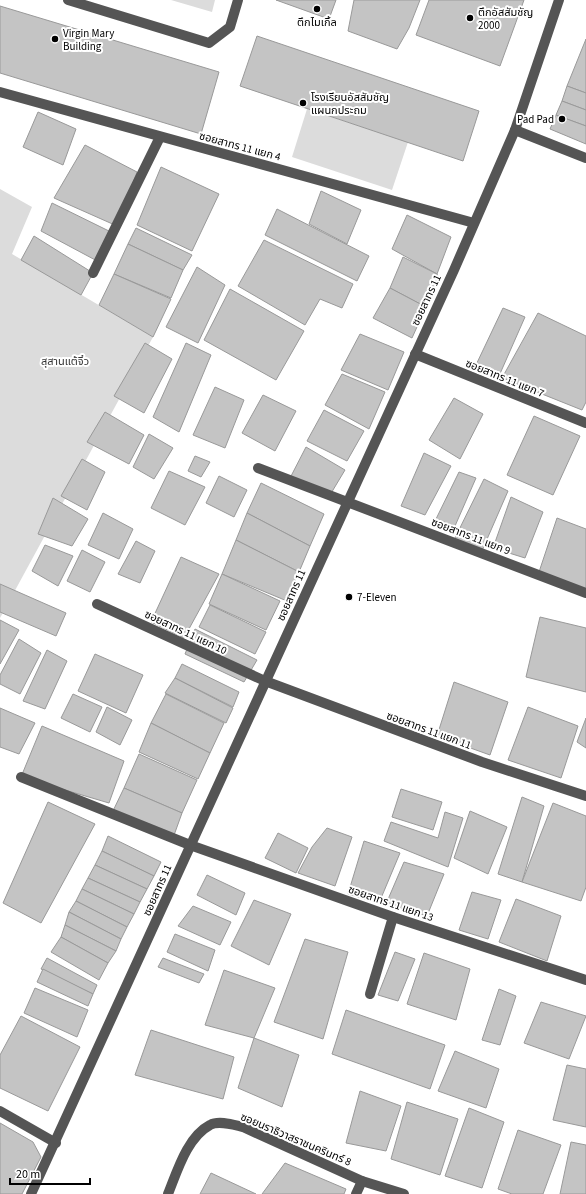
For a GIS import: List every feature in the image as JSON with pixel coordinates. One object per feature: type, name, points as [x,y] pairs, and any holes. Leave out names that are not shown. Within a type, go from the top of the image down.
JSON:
[{"type":"street","points":[[68,0],[209,43],[230,27],[238,0]]},
{"type":"street","name":"ซอยสาทร 11","points":[[31,1194],[56,1143],[190,845],[474,223],[515,130],[559,0]]},
{"type":"street","name":"ซอยสาทร 11 แยก 4","points":[[0,92],[474,223]]},
{"type":"street","points":[[515,130],[586,158]]},
{"type":"street","points":[[94,273],[160,137]]},
{"type":"street","name":"ซอยสาทร 11 แยก 7","points":[[415,354],[586,424]]},
{"type":"street","name":"ซอยสาทร 11 แยก 9","points":[[258,468],[586,593]]},
{"type":"street","name":"ซอยสาทร 11 แยก 10","points":[[97,604],[265,682]]},
{"type":"street","name":"ซอยสาทร 11 แยก 11","points":[[265,682],[482,762],[586,796]]},
{"type":"street","name":"ซอยสาทร 11 แยก 13","points":[[21,777],[190,845],[393,917],[586,980]]},
{"type":"street","points":[[370,994],[393,917]]},
{"type":"street","points":[[0,1111],[56,1143]]},
{"type":"street","name":"ซอยนราธิวาสราชนครินทร์ 8","points":[[168,1194],[190,1144],[210,1124],[225,1123],[244,1127],[362,1181],[404,1194]]},
{"type":"street","points":[[356,1194],[362,1181]]},
{"type":"green space","points":[[171,0],[215,0],[212,12]]},
{"type":"green space","points":[[307,109],[408,142],[392,190],[292,157]]},
{"type":"green space","name":"สุสานแต้จิ๋ว","points":[[0,189],[32,207],[12,254],[153,337],[0,618]]},
{"type":"building","name":"ตึกไมเกิ้ล","points":[[276,0],[336,0],[329,19]]},
{"type":"building","points":[[354,0],[420,0],[409,28],[397,49],[348,31]]},
{"type":"building","name":"ตึกอัสสัมชัญ 2000","points":[[429,0],[524,0],[500,66],[416,35]]},
{"type":"building","name":"Virgin Mary Building","points":[[0,6],[219,72],[201,134],[0,73]]},
{"type":"building","points":[[257,36],[479,111],[463,161],[240,86]]},
{"type":"building","points":[[586,39],[586,93],[567,86]]},
{"type":"building","points":[[567,86],[586,93],[586,110],[562,101]]},
{"type":"building","points":[[562,101],[586,110],[586,126],[556,115]]},
{"type":"building","points":[[38,112],[76,129],[63,165],[23,147]]},
{"type":"building","points":[[556,115],[586,126],[586,144],[550,129]]},
{"type":"building","points":[[85,145],[137,172],[117,226],[54,198]]},
{"type":"building","points":[[161,167],[219,194],[192,251],[137,225]]},
{"type":"building","points":[[321,191],[361,210],[347,244],[309,224]]},
{"type":"building","points":[[52,203],[113,233],[99,262],[41,231]]},
{"type":"building","points":[[277,209],[369,256],[357,281],[265,235]]},
{"type":"building","points":[[407,215],[451,237],[437,274],[392,249]]},
{"type":"building","points":[[136,228],[192,255],[183,270],[128,244]]},
{"type":"building","points":[[34,236],[93,273],[81,295],[21,260]]},
{"type":"building","points":[[264,240],[353,284],[342,308],[320,299],[305,325],[238,286]]},
{"type":"building","points":[[128,244],[183,270],[171,298],[114,274]]},
{"type":"building","points":[[403,257],[437,274],[439,279],[426,307],[390,288]]},
{"type":"building","points":[[197,267],[225,285],[198,343],[166,327]]},
{"type":"building","points":[[114,274],[171,299],[153,337],[99,305]]},
{"type":"building","points":[[390,288],[426,307],[412,338],[373,318]]},
{"type":"building","points":[[230,289],[304,331],[276,380],[204,340]]},
{"type":"building","points":[[503,308],[525,317],[499,376],[475,367]]},
{"type":"building","points":[[538,313],[586,336],[586,402],[582,410],[502,378]]},
{"type":"building","points":[[360,334],[404,352],[388,390],[341,370]]},
{"type":"building","points":[[145,343],[172,359],[144,413],[114,396]]},
{"type":"building","points":[[186,343],[211,355],[179,432],[153,417]]},
{"type":"building","points":[[342,374],[385,392],[369,429],[325,405]]},
{"type":"building","points":[[215,387],[244,400],[225,448],[193,435]]},
{"type":"building","points":[[263,395],[296,411],[275,451],[242,433]]},
{"type":"building","points":[[454,398],[483,414],[460,459],[429,440]]},
{"type":"building","points":[[324,410],[364,431],[347,461],[307,441]]},
{"type":"building","points":[[105,412],[144,435],[129,464],[87,442]]},
{"type":"building","points":[[534,416],[580,436],[553,495],[507,475]]},
{"type":"building","points":[[149,434],[173,448],[154,479],[133,467]]},
{"type":"building","points":[[306,447],[345,470],[330,495],[289,480]]},
{"type":"building","points":[[424,453],[451,466],[425,515],[401,506]]},
{"type":"building","points":[[195,456],[210,462],[201,477],[188,471]]},
{"type":"building","points":[[82,459],[105,472],[87,510],[61,496]]},
{"type":"building","points":[[169,471],[205,487],[185,525],[151,508]]},
{"type":"building","points":[[459,472],[476,478],[455,526],[436,519]]},
{"type":"building","points":[[219,476],[247,490],[234,517],[206,503]]},
{"type":"building","points":[[484,479],[508,491],[481,553],[453,542]]},
{"type":"building","points":[[261,483],[324,514],[310,546],[247,513]]},
{"type":"building","points":[[511,497],[543,512],[525,558],[493,548]]},
{"type":"building","points":[[53,498],[88,519],[72,546],[38,534]]},
{"type":"building","points":[[103,513],[133,529],[119,559],[88,545]]},
{"type":"building","points":[[247,513],[310,546],[299,572],[236,540]]},
{"type":"building","points":[[557,518],[586,529],[586,590],[538,575]]},
{"type":"building","points":[[236,540],[299,572],[287,601],[222,574]]},
{"type":"building","points":[[136,541],[155,551],[140,583],[118,574]]},
{"type":"building","points":[[45,545],[73,556],[58,586],[32,571]]},
{"type":"building","points":[[82,550],[105,562],[90,592],[67,581]]},
{"type":"building","points":[[181,557],[219,574],[184,638],[151,622]]},
{"type":"building","points":[[222,574],[280,601],[266,630],[209,604]]},
{"type":"building","points":[[0,584],[66,613],[56,636],[0,612]]},
{"type":"building","points":[[210,605],[266,632],[255,654],[199,627]]},
{"type":"building","points":[[540,617],[586,628],[586,692],[526,677]]},
{"type":"building","points":[[0,620],[19,630],[0,664]]},
{"type":"building","points":[[195,629],[257,660],[244,682],[185,654]]},
{"type":"building","points":[[19,639],[41,653],[20,694],[0,684],[0,675]]},
{"type":"building","points":[[47,650],[67,661],[45,709],[23,701]]},
{"type":"building","points":[[95,654],[143,675],[126,713],[78,691]]},
{"type":"building","points":[[182,664],[239,692],[233,707],[175,678]]},
{"type":"building","points":[[175,678],[233,708],[226,723],[165,693]]},
{"type":"building","points":[[454,682],[508,702],[490,755],[437,736]]},
{"type":"building","points":[[73,694],[102,707],[90,732],[61,718]]},
{"type":"building","points":[[166,694],[224,723],[210,753],[151,723]]},
{"type":"building","points":[[107,707],[132,720],[120,745],[96,732]]},
{"type":"building","points":[[528,707],[578,726],[561,778],[508,760]]},
{"type":"building","points":[[0,708],[35,723],[19,754],[0,747]]},
{"type":"building","points":[[586,718],[586,748],[577,742]]},
{"type":"building","points":[[151,723],[210,753],[198,779],[139,752]]},
{"type":"building","points":[[42,726],[124,761],[109,803],[21,777]]},
{"type":"building","points":[[139,754],[197,780],[182,813],[124,788]]},
{"type":"building","points":[[124,788],[182,813],[173,838],[112,813]]},
{"type":"building","points":[[401,789],[442,802],[433,830],[392,817]]},
{"type":"building","points":[[522,797],[544,806],[522,882],[498,874]]},
{"type":"building","points":[[48,802],[95,824],[41,923],[3,903]]},
{"type":"building","points":[[553,803],[586,816],[586,887],[581,901],[522,882]]},
{"type":"building","points":[[470,811],[507,827],[488,874],[454,858]]},
{"type":"building","points":[[445,812],[463,818],[448,867],[384,841],[391,822],[438,838]]},
{"type":"building","points":[[327,828],[352,837],[335,886],[298,873],[312,847]]},
{"type":"building","points":[[278,833],[308,848],[296,873],[265,858]]},
{"type":"building","points":[[108,836],[161,862],[154,876],[102,851]]},
{"type":"building","points":[[364,841],[400,853],[379,903],[348,894]]},
{"type":"building","points":[[102,851],[154,876],[147,889],[95,865]]},
{"type":"building","points":[[404,862],[444,874],[427,916],[386,904]]},
{"type":"building","points":[[95,865],[147,889],[140,902],[88,878]]},
{"type":"building","points":[[207,875],[245,893],[236,915],[197,895]]},
{"type":"building","points":[[88,878],[140,902],[134,914],[82,889]]},
{"type":"building","points":[[82,889],[134,914],[127,927],[76,901]]},
{"type":"building","points":[[472,892],[501,900],[488,939],[459,930]]},
{"type":"building","points":[[516,899],[561,916],[547,961],[499,942]]},
{"type":"building","points":[[254,900],[291,914],[269,965],[231,946]]},
{"type":"building","points":[[76,901],[127,927],[121,939],[69,912]]},
{"type":"building","points":[[193,906],[231,922],[220,945],[178,926]]},
{"type":"building","points":[[69,912],[121,939],[116,951],[65,925]]},
{"type":"building","points":[[65,925],[116,951],[108,963],[61,937]]},
{"type":"building","points":[[175,934],[215,950],[208,971],[167,952]]},
{"type":"building","points":[[61,937],[108,963],[99,980],[51,952]]},
{"type":"building","points":[[305,939],[348,952],[323,1039],[274,1022]]},
{"type":"building","points":[[395,952],[415,959],[398,1001],[378,995]]},
{"type":"building","points":[[424,953],[470,969],[456,1020],[407,1004]]},
{"type":"building","points":[[47,958],[97,985],[93,994],[41,969]]},
{"type":"building","points":[[163,958],[204,974],[199,983],[158,967]]},
{"type":"building","points":[[43,969],[93,994],[88,1006],[37,982]]},
{"type":"building","points":[[224,970],[275,988],[254,1038],[205,1025]]},
{"type":"building","points":[[35,988],[88,1010],[77,1037],[24,1013]]},
{"type":"building","points":[[499,989],[516,996],[500,1045],[482,1040]]},
{"type":"building","points":[[541,1002],[586,1016],[569,1059],[524,1043]]},
{"type":"building","points":[[346,1010],[445,1045],[430,1089],[332,1054]]},
{"type":"building","points":[[21,1016],[80,1047],[48,1111],[0,1088],[0,1055]]},
{"type":"building","points":[[151,1030],[234,1057],[223,1099],[135,1075]]},
{"type":"building","points":[[254,1038],[299,1055],[282,1107],[238,1088]]},
{"type":"building","points":[[455,1051],[499,1069],[486,1108],[438,1091]]},
{"type":"building","points":[[567,1065],[586,1069],[586,1127],[553,1120]]},
{"type":"building","points":[[360,1091],[401,1106],[386,1151],[346,1143]]},
{"type":"building","points":[[407,1102],[458,1119],[440,1175],[391,1159]]},
{"type":"building","points":[[469,1108],[504,1122],[482,1188],[445,1176]]},
{"type":"building","points":[[0,1123],[33,1142],[41,1157],[22,1194],[0,1194]]},
{"type":"building","points":[[518,1130],[561,1145],[543,1194],[512,1194],[498,1189]]},
{"type":"building","points":[[571,1142],[586,1145],[586,1194],[560,1194]]},
{"type":"building","points":[[285,1163],[346,1189],[344,1194],[262,1194]]},
{"type":"building","points":[[211,1173],[256,1194],[200,1194]]},
{"type":"place","name":"ตึกไมเกิ้ล","points":[[317,9]]},
{"type":"place","name":"ตึกอัสสัมชัญ 2000","points":[[470,18]]},
{"type":"place","name":"Virgin Mary Building","points":[[55,39]]},
{"type":"place","name":"โรงเรียนอัสสัมชัญ แผนกประถม","points":[[303,103]]},
{"type":"place","name":"Pad Pad","points":[[562,119]]},
{"type":"place","name":"7-Eleven","points":[[349,597]]}]
